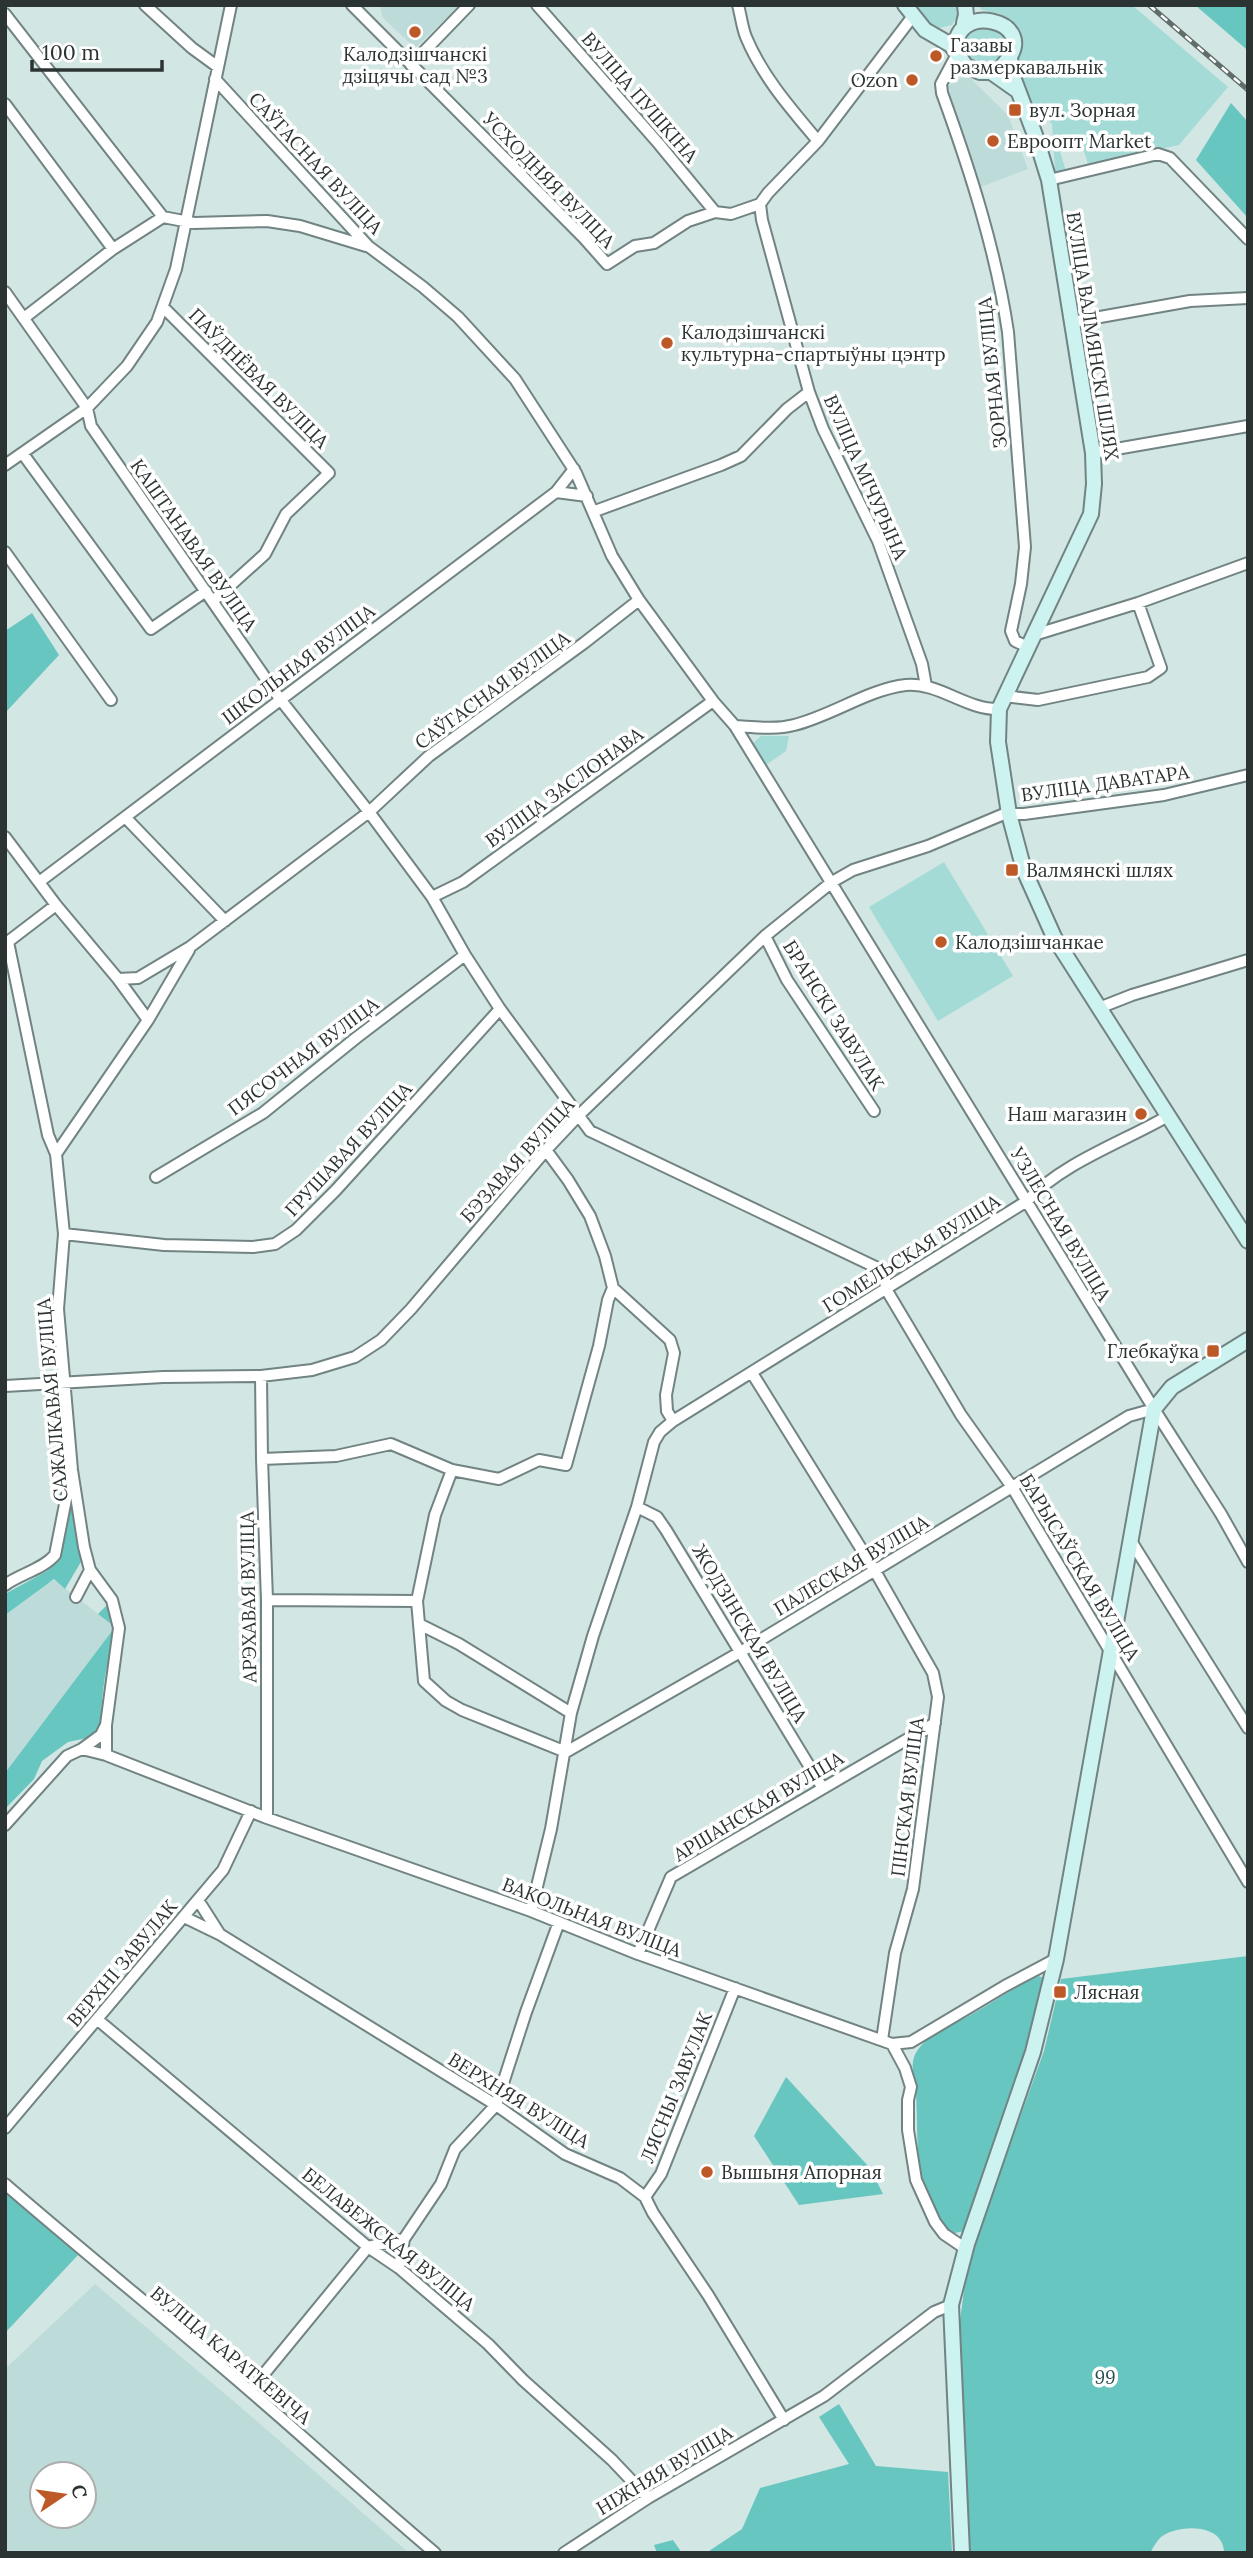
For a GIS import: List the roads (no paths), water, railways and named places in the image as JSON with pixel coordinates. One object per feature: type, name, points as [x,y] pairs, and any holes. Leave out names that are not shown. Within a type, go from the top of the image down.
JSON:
[{"type":"main road","points":[[909,10],[925,30],[940,37],[971,69],[980,72],[991,72],[1002,67],[1010,58],[1014,43],[1009,27],[996,17],[980,15],[966,5],[962,27],[957,37],[957,53]]},
{"type":"main road","points":[[940,37],[980,15]]},
{"type":"main road","name":"ВУЛІЦА ВАЛМЯНСКІ ШЛЯХ","points":[[1010,58],[1010,67],[1049,180],[1093,453],[1094,484],[1091,514],[1001,702],[998,742],[1009,814],[1032,891],[1054,937],[1248,1241]]},
{"type":"main road","points":[[991,72],[1018,91]]},
{"type":"main road","points":[[962,2553],[951,2305],[966,2249],[1033,2052],[1056,1959],[1154,1409],[1172,1387],[1248,1340]]},
{"type":"street","points":[[145,5],[192,48],[218,67]]},
{"type":"street","points":[[5,465],[87,408],[135,355],[164,308],[187,222],[231,5]]},
{"type":"street","name":"УСХОДНЯЯ ВУЛІЦА","points":[[352,5],[607,264],[635,246],[654,243],[688,221],[715,212]]},
{"type":"street","points":[[411,65],[468,5]]},
{"type":"street","name":"ВУЛІЦА ПУШКІНА","points":[[537,5],[715,212]]},
{"type":"street","points":[[738,5],[746,37],[774,86],[818,141]]},
{"type":"street","points":[[715,212],[731,214],[760,204],[818,141],[909,10]]},
{"type":"street","points":[[5,14],[163,217],[187,222],[278,222],[368,246]]},
{"type":"street","points":[[947,75],[957,53]]},
{"type":"street","points":[[947,75],[971,69]]},
{"type":"street","name":"ЗОРНАЯ ВУЛІЦА","points":[[947,75],[941,84],[942,93],[973,190],[1003,302],[1008,332],[1024,547],[1012,636],[1015,641],[1031,641]]},
{"type":"street","name":"САЎГАСНАЯ ВУЛІЦА","points":[[215,79],[368,246],[458,317],[515,379],[574,470],[595,512],[612,556],[639,600],[713,701],[735,726]]},
{"type":"street","points":[[5,104],[113,249]]},
{"type":"street","points":[[1049,180],[1158,154],[1170,158],[1248,240]]},
{"type":"street","name":"ВУЛІЦА МІЧУРЫНА","points":[[760,204],[762,220],[809,392],[823,429],[878,541],[922,664],[926,686]]},
{"type":"street","points":[[24,318],[113,249],[163,217]]},
{"type":"street","name":"КАШТАНАВАЯ ВУЛІЦА","points":[[5,292],[87,408],[90,426],[280,699]]},
{"type":"street","points":[[1072,322],[1190,301],[1248,298]]},
{"type":"street","name":"ПАЎДНЁВАЯ ВУЛІЦА","points":[[164,308],[329,473],[286,514],[265,554],[213,601]]},
{"type":"street","points":[[595,512],[721,466],[741,456],[787,409],[809,392]]},
{"type":"street","points":[[1093,453],[1248,426]]},
{"type":"street","points":[[23,454],[151,629],[206,591]]},
{"type":"street","name":"ШКОЛЬНАЯ ВУЛІЦА","points":[[39,882],[556,492],[574,470]]},
{"type":"street","points":[[556,492],[587,496]]},
{"type":"street","points":[[5,552],[111,700]]},
{"type":"street","points":[[1031,641],[1248,563]]},
{"type":"street","name":"САЎГАСНАЯ ВУЛІЦА","points":[[118,979],[138,978],[190,947],[369,812],[429,756],[639,600]]},
{"type":"street","points":[[735,726],[794,725],[905,685],[926,686],[983,709],[1001,702],[1038,700],[1148,677],[1161,668],[1138,603]]},
{"type":"street","points":[[280,699],[432,897],[500,1009],[590,1131],[902,1279]]},
{"type":"street","name":"ВУЛІЦА ЗАСЛОНАВА","points":[[432,897],[463,882],[713,701]]},
{"type":"street","name":"УЗЛЕСНАЯ ВУЛІЦА","points":[[735,726],[1248,1562]]},
{"type":"street","name":"ВУЛІЦА ДАВАТАРА","points":[[1009,814],[1164,795],[1248,775]]},
{"type":"street","name":"БЭЗАВАЯ ВУЛІЦА","points":[[5,1386],[163,1377],[261,1376],[312,1370],[355,1357],[381,1340],[411,1309],[578,1116],[765,936],[832,882],[853,870],[928,846],[969,827],[1009,814]]},
{"type":"street","points":[[125,817],[225,921]]},
{"type":"street","points":[[5,837],[148,1020]]},
{"type":"street","points":[[7,943],[56,905]]},
{"type":"street","name":"БРАНСКІ ЗАВУЛАК","points":[[765,936],[787,980],[874,1111]]},
{"type":"street","name":"САЖАЛКАВАЯ ВУЛІЦА","points":[[7,943],[48,1135],[56,1154],[64,1234],[58,1309],[72,1470],[84,1547],[90,1570],[112,1601],[119,1628],[106,1725],[106,1755]]},
{"type":"street","points":[[56,1154],[148,1020],[190,947]]},
{"type":"street","name":"ПЯСОЧНАЯ ВУЛІЦА","points":[[156,1177],[263,1113],[465,955]]},
{"type":"street","points":[[1099,1009],[1132,995],[1248,960]]},
{"type":"street","name":"ГРУШАВАЯ ВУЛІЦА","points":[[64,1234],[164,1245],[253,1247],[275,1244],[296,1230],[336,1191],[500,1009]]},
{"type":"street","name":"ГОМЕЛЬСКАЯ ВУЛІЦА","points":[[673,1421],[1027,1201],[1036,1191],[1096,1153],[1168,1116]]},
{"type":"street","points":[[531,1911],[551,1829],[571,1713],[593,1636],[637,1507],[654,1442],[660,1432],[673,1421],[667,1410],[666,1395],[674,1353],[670,1340],[613,1288],[605,1256],[590,1216],[546,1150]]},
{"type":"street","name":"БАРЫСАЎСКАЯ ВУЛІЦА","points":[[884,1272],[886,1289],[961,1415],[1012,1488],[1248,1882]]},
{"type":"street","points":[[262,1459],[336,1456],[391,1444],[452,1470],[499,1479],[539,1460],[566,1465],[613,1288]]},
{"type":"street","name":"ПІНСКАЯ ВУЛІЦА","points":[[752,1373],[875,1571],[933,1673],[938,1697],[913,1889],[895,1953],[887,2042]]},
{"type":"street","name":"АРЭХАВАЯ ВУЛІЦА","points":[[261,1376],[267,1600],[267,1818]]},
{"type":"street","name":"ПАЛЕСКАЯ ВУЛІЦА","points":[[566,1752],[742,1651],[1129,1416],[1154,1409]]},
{"type":"street","points":[[5,1585],[48,1563],[55,1555],[72,1470]]},
{"type":"street","points":[[452,1470],[435,1515],[417,1601],[424,1681],[446,1701],[566,1752]]},
{"type":"street","name":"ЖОДЗІНСКАЯ ВУЛІЦА","points":[[637,1507],[657,1517],[666,1530],[742,1651],[822,1787]]},
{"type":"street","points":[[1131,1541],[1248,1728]]},
{"type":"street","points":[[76,1597],[90,1570]]},
{"type":"street","points":[[267,1600],[417,1601]]},
{"type":"street","points":[[421,1625],[459,1644],[571,1713]]},
{"type":"street","name":"АРШАНСКАЯ ВУЛІЦА","points":[[638,1954],[671,1877],[935,1723]]},
{"type":"street","points":[[5,1825],[61,1762],[72,1752],[82,1749],[101,1735],[106,1725]]},
{"type":"street","name":"ВАКОЛЬНАЯ ВУЛІЦА","points":[[82,1749],[106,1755],[267,1818],[531,1911],[638,1954],[887,2042]]},
{"type":"street","name":"ВЕРХНІ ЗАВУЛАК","points":[[5,2128],[223,1870],[251,1811]]},
{"type":"street","points":[[198,1900],[221,1935]]},
{"type":"street","name":"ВЕРХНЯЯ ВУЛІЦА","points":[[184,1917],[221,1935],[496,2105],[565,2154],[620,2178],[645,2197],[784,2420]]},
{"type":"street","points":[[398,2268],[404,2239],[441,2184],[455,2149],[496,2105],[559,1922]]},
{"type":"street","points":[[887,2042],[911,2042],[1056,1959]]},
{"type":"street","name":"ЛЯСНЫ ЗАВУЛАК","points":[[645,2197],[661,2174],[735,1988]]},
{"type":"street","name":"БЕЛАВЕЖСКАЯ ВУЛІЦА","points":[[98,2020],[488,2344],[523,2380],[612,2460],[648,2498]]},
{"type":"street","points":[[887,2042],[905,2068],[911,2087],[908,2130],[916,2180],[935,2222],[944,2234],[966,2249]]},
{"type":"street","name":"ВУЛІЦА КАРАТКЕВІЧА","points":[[5,2184],[250,2391],[435,2553]]},
{"type":"street","points":[[250,2391],[368,2247],[404,2239]]},
{"type":"street","name":"НІЖНЯЯ ВУЛІЦА","points":[[564,2553],[648,2498],[824,2396],[934,2312],[951,2305]]},
{"type":"railway","points":[[1149,5],[1248,90]]},
{"type":"place","name":"Калодзішчанскі дзіцячы сад №3","points":[[415,32]]},
{"type":"place","name":"Газавы размеркавальнік","points":[[936,56]]},
{"type":"place","name":"Ozon","points":[[912,80]]},
{"type":"place","name":"вул. Зорная","points":[[1015,110]]},
{"type":"place","name":"Евроопт Market","points":[[993,141]]},
{"type":"place","name":"Калодзішчанскі культурна-спартыўны цэнтр","points":[[667,343]]},
{"type":"place","name":"Валмянскі шлях","points":[[1012,870]]},
{"type":"place","name":"Калодзішчанкае","points":[[941,942]]},
{"type":"place","name":"Наш магазин","points":[[1141,1114]]},
{"type":"place","name":"Глебкаўка","points":[[1213,1351]]},
{"type":"place","name":"Лясная","points":[[1060,1992]]},
{"type":"place","name":"Вышыня Апорная","points":[[707,2172]]},
{"type":"park label","name":"99","points":[[1105,2377]]}]
